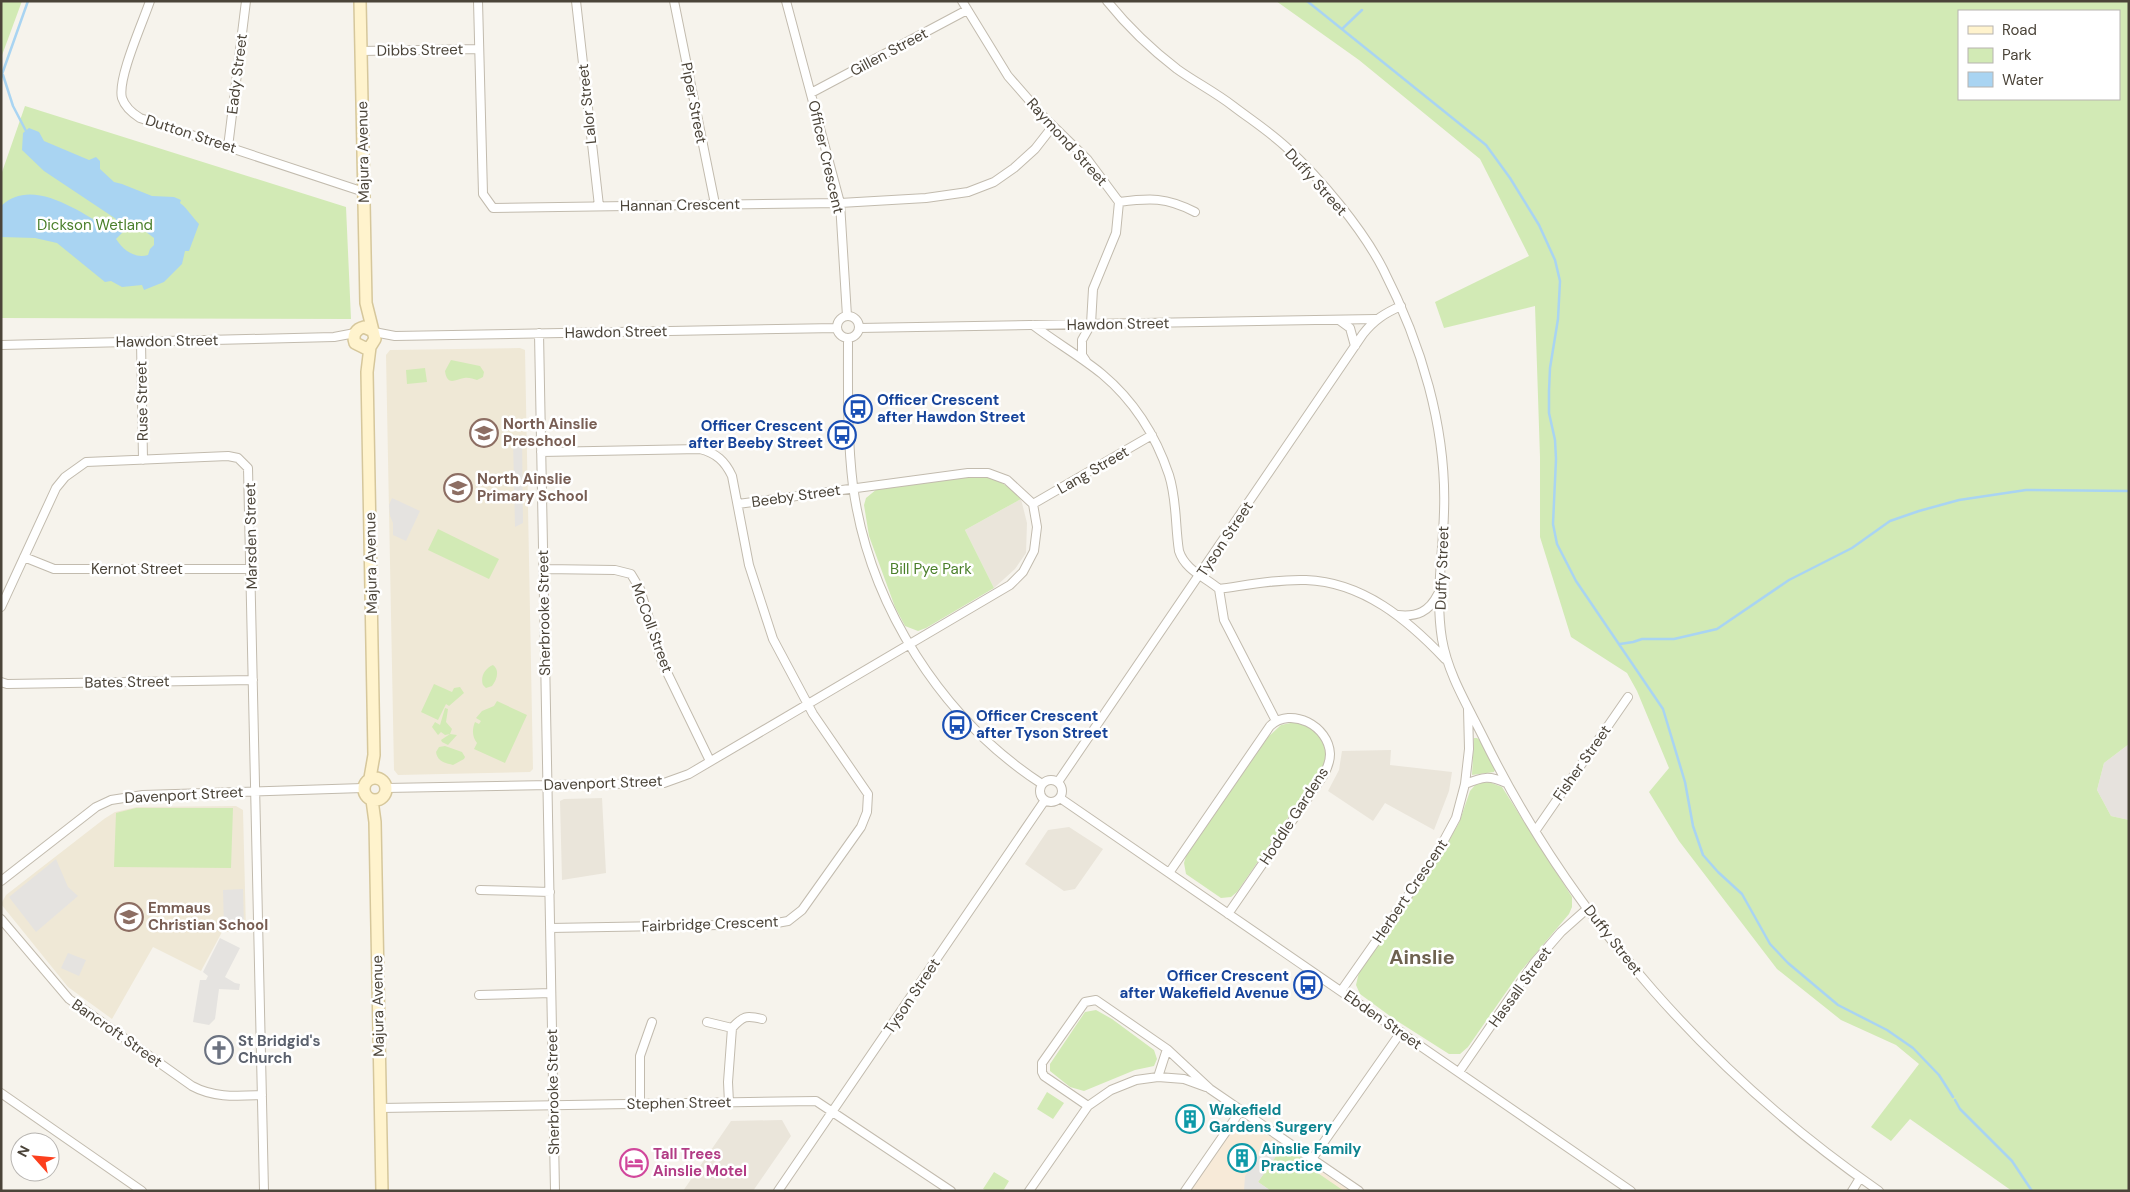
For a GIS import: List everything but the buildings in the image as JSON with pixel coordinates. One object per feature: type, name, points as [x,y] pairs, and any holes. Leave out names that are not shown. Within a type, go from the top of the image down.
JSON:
[{"type":"main road","name":"Majura Avenue","points":[[360,1],[366,303],[373,338],[367,372],[374,755],[378,788],[375,822],[382,1191]]},
{"type":"main road","name":"Majura Avenue","points":[[366,303],[356,338],[367,372]]},
{"type":"main road","points":[[364,327],[373,338],[364,348],[356,338],[364,327]]},
{"type":"main road","points":[[363,788],[365,782],[378,788]]},
{"type":"street","name":"Dutton Street","points":[[150,1],[122,78],[122,97],[132,114],[364,192]]},
{"type":"street","name":"Eady Street","points":[[228,147],[246,1]]},
{"type":"street","name":"Hannan Crescent","points":[[478,1],[482,194],[493,208],[840,203],[926,198],[968,192],[994,182],[1014,168],[1035,148],[1052,126]]},
{"type":"street","name":"Lalor Street","points":[[576,1],[599,206]]},
{"type":"street","name":"Piper Street","points":[[674,1],[715,204]]},
{"type":"street","name":"Officer Crescent","points":[[786,1],[840,203],[847,316]]},
{"type":"street","name":"Raymond Street","points":[[962,1],[1008,76],[1052,126],[1087,159],[1119,202]]},
{"type":"street","name":"Duffy Street","points":[[1108,1],[1132,30],[1157,52],[1286,147],[1332,197],[1370,247],[1401,306],[1426,375],[1440,447],[1444,510],[1438,594],[1441,633],[1446,659],[1506,783],[1553,858],[1588,908],[1638,972],[1698,1040],[1739,1080],[1788,1122],[1879,1191]]},
{"type":"street","name":"Gillen Street","points":[[811,93],[967,10]]},
{"type":"street","name":"Dibbs Street","points":[[361,51],[479,49]]},
{"type":"street","points":[[1087,363],[1082,355],[1081,342],[1091,324],[1093,288],[1116,233],[1119,202],[1151,198],[1170,202],[1195,212]]},
{"type":"street","name":"Tyson Street","points":[[1058,782],[1355,346],[1376,319],[1401,306]]},
{"type":"street","points":[[847,316],[856,319],[859,328],[856,335],[848,339],[840,335],[837,328],[840,320],[847,316]]},
{"type":"street","name":"Hawdon Street","points":[[859,328],[1376,319]]},
{"type":"street","points":[[1339,320],[1350,328],[1355,346]]},
{"type":"street","points":[[1033,325],[1102,374],[1142,418],[1152,435],[1169,475],[1175,500],[1178,540],[1182,558],[1190,568],[1219,590],[1224,620],[1276,721],[1265,733],[1169,872]]},
{"type":"street","name":"Hawdon Street","points":[[373,338],[395,336],[837,328]]},
{"type":"street","name":"Sherbrooke Street","points":[[539,333],[555,1191]]},
{"type":"street","name":"Hawdon Street","points":[[1,345],[356,338]]},
{"type":"street","points":[[848,339],[849,433],[854,488],[867,545],[878,579],[907,646],[952,705],[994,748],[1042,784]]},
{"type":"street","name":"Ruse Street","points":[[141,342],[143,460]]},
{"type":"street","name":"Lang Street","points":[[1033,504],[1152,435]]},
{"type":"street","name":"Fairbridge Crescent","points":[[541,452],[700,449],[716,455],[728,466],[738,504],[749,565],[773,639],[807,704],[868,794],[867,812],[861,827],[802,910],[788,921],[772,924],[550,928]]},
{"type":"street","name":"Marsden Street","points":[[1,607],[56,488],[65,477],[86,462],[228,456],[238,458],[248,468],[252,569],[264,1191]]},
{"type":"street","name":"Beeby Street","points":[[738,504],[968,473],[988,473],[1007,480],[1033,504]]},
{"type":"street","name":"Davenport Street","points":[[378,788],[664,783],[689,774],[1010,585],[1023,572],[1034,551],[1037,527],[1033,504]]},
{"type":"street","name":"Kernot Street","points":[[24,557],[54,569],[252,569]]},
{"type":"street","name":"McColl Street","points":[[544,569],[615,570],[632,574],[640,588],[662,662],[710,761]]},
{"type":"street","points":[[1219,590],[1281,580],[1308,580],[1333,585],[1356,592],[1378,602],[1398,615],[1446,659]]},
{"type":"street","points":[[1398,615],[1420,614],[1429,608],[1438,594]]},
{"type":"street","name":"Bates Street","points":[[1,682],[7,684],[253,680]]},
{"type":"street","name":"Fisher Street","points":[[1536,830],[1628,697]]},
{"type":"street","name":"Herbert Crescent","points":[[1341,991],[1439,850],[1456,818],[1465,784],[1469,749],[1468,705]]},
{"type":"street","name":"Hoddle Gardens","points":[[1228,914],[1324,776],[1330,760],[1326,741],[1316,726],[1300,719],[1276,721]]},
{"type":"street","points":[[1465,784],[1485,777],[1494,778],[1506,783]]},
{"type":"street","points":[[1048,780],[1058,782],[1062,789],[1060,798],[1053,802],[1045,800],[1040,791],[1042,784],[1048,780]]},
{"type":"street","name":"Davenport Street","points":[[1,881],[96,807],[110,800],[143,795],[363,788]]},
{"type":"street","name":"Ebden Street","points":[[1060,798],[1631,1191]]},
{"type":"street","name":"Tyson Street","points":[[778,1191],[1045,800]]},
{"type":"street","points":[[480,890],[550,892]]},
{"type":"street","name":"Hassall Street","points":[[1459,1072],[1534,963],[1561,932],[1588,908]]},
{"type":"street","name":"Bancroft Street","points":[[1,918],[69,999],[192,1086],[205,1093],[215,1095],[262,1095]]},
{"type":"street","points":[[479,994],[551,993]]},
{"type":"street","points":[[1088,1106],[1044,1076],[1042,1063],[1085,1002],[1096,1000],[1167,1049],[1210,1089],[1359,1191]]},
{"type":"street","points":[[732,1028],[744,1017],[749,1016],[762,1019]]},
{"type":"street","points":[[640,1104],[640,1056],[652,1022]]},
{"type":"street","points":[[707,1022],[732,1028]]},
{"type":"street","points":[[729,1103],[728,1082],[732,1028]]},
{"type":"street","points":[[1312,1159],[1401,1032]]},
{"type":"street","points":[[1158,1077],[1167,1049]]},
{"type":"street","points":[[1029,1191],[1088,1106],[1120,1086],[1136,1080],[1158,1077],[1184,1079],[1210,1089]]},
{"type":"street","points":[[1,1093],[142,1191]]},
{"type":"street","name":"Stephen Street","points":[[380,1108],[816,1101],[834,1111],[951,1191]]},
{"type":"street","points":[[1185,1191],[1241,1110]]},
{"type":"street","points":[[1852,1191],[1860,1178]]},
{"type":"shaded area","name":"North Ainslie Primary School","points":[[520,348],[525,350],[533,769],[530,772],[398,775],[394,770],[386,355],[390,350]]},
{"type":"shaded area","points":[[522,435],[523,523],[515,527],[513,440]]},
{"type":"shaded area","points":[[392,498],[420,511],[406,541],[393,535],[393,523],[389,505]]},
{"type":"shaded area","points":[[1021,499],[1027,523],[1026,553],[1015,569],[994,588],[965,530]]},
{"type":"shaded area","points":[[2129,744],[2129,820],[2111,816],[2097,790],[2104,763]]},
{"type":"shaded area","points":[[1391,750],[1390,765],[1452,772],[1449,791],[1434,830],[1385,803],[1373,821],[1328,791],[1339,770],[1342,751]]},
{"type":"shaded area","points":[[602,798],[606,873],[562,880],[560,801],[564,799]]},
{"type":"shaded area","name":"Emmaus Christian School","points":[[236,806],[243,810],[246,931],[222,932],[201,971],[153,947],[112,1019],[68,987],[1,904],[6,895],[115,812],[137,807]]},
{"type":"shaded area","points":[[1069,827],[1103,849],[1075,889],[1064,891],[1025,864],[1048,830]]},
{"type":"shaded area","points":[[56,859],[68,887],[78,896],[36,932],[9,897]]},
{"type":"shaded area","points":[[243,889],[244,929],[224,929],[223,890]]},
{"type":"shaded area","points":[[220,938],[240,948],[225,977],[240,984],[239,990],[219,989],[215,1019],[209,1025],[193,1022],[200,980],[206,980],[208,976],[203,972]]},
{"type":"shaded area","points":[[68,953],[86,960],[79,976],[61,968]]},
{"type":"shaded area","points":[[782,1120],[791,1136],[753,1191],[683,1191],[731,1121]]},
{"type":"shaded area","points":[[1249,1122],[1350,1191],[1186,1191],[1231,1126]]},
{"type":"shaded area","points":[[1264,1147],[1276,1156],[1258,1182],[1271,1191],[1244,1191],[1245,1176]]},
{"type":"green space","points":[[1,1],[22,1],[1,58]]},
{"type":"green space","points":[[1276,1],[2129,1],[2129,744],[2104,763],[2097,790],[2111,816],[2129,820],[2129,1191],[2012,1191],[1910,1119],[1891,1141],[1871,1127],[1919,1064],[1896,1045],[1841,1020],[1777,969],[1679,841],[1649,792],[1669,768],[1637,691],[1627,673],[1571,637],[1540,537],[1540,457],[1535,306],[1444,328],[1435,302],[1529,256],[1480,159],[1359,60]]},
{"type":"green space","name":"Dickson Wetland","points":[[25,106],[346,207],[351,319],[1,318],[1,175]]},
{"type":"green space","points":[[451,360],[480,366],[484,372],[483,377],[477,380],[466,378],[452,381],[448,379],[445,371]]},
{"type":"green space","points":[[425,368],[427,382],[407,384],[406,370]]},
{"type":"green space","name":"Bill Pye Park","points":[[984,476],[1004,484],[1021,499],[965,530],[994,588],[926,628],[918,631],[905,626],[895,607],[869,536],[864,505],[866,498],[877,489],[955,478]]},
{"type":"green space","points":[[438,529],[499,559],[489,579],[428,550]]},
{"type":"green space","points":[[493,665],[497,672],[496,678],[492,686],[486,688],[482,682],[483,676],[488,668]]},
{"type":"green space","points":[[434,684],[452,692],[454,688],[460,687],[464,693],[449,706],[446,704],[438,720],[421,712]]},
{"type":"green space","points":[[497,701],[527,715],[505,763],[474,749],[477,743],[473,736],[474,725],[475,722],[479,724],[481,721],[476,718],[482,711],[494,706]]},
{"type":"green space","points":[[445,708],[448,709],[446,722],[452,729],[450,734],[445,735],[441,732],[438,735],[432,727],[435,722],[440,725]]},
{"type":"green space","points":[[1295,722],[1310,727],[1320,736],[1325,749],[1324,765],[1237,892],[1231,897],[1221,898],[1186,874],[1184,863],[1186,856],[1268,737],[1281,725]]},
{"type":"green space","points":[[450,734],[457,735],[448,745],[442,742],[441,740]]},
{"type":"green space","points":[[1474,738],[1481,741],[1495,770],[1494,772],[1472,775]]},
{"type":"green space","points":[[445,746],[462,752],[465,757],[464,759],[453,765],[442,761],[438,758],[436,752],[439,747]]},
{"type":"green space","points":[[1489,782],[1502,787],[1572,897],[1572,907],[1569,914],[1520,972],[1468,1047],[1460,1054],[1449,1054],[1394,1019],[1360,994],[1356,985],[1359,972],[1441,853],[1459,823],[1470,791],[1477,783]]},
{"type":"green space","points":[[136,808],[233,808],[231,868],[114,867],[116,813]]},
{"type":"green space","points":[[1096,1010],[1112,1019],[1154,1050],[1157,1059],[1154,1066],[1135,1070],[1084,1091],[1070,1087],[1050,1071],[1050,1064],[1085,1012]]},
{"type":"green space","points":[[1047,1092],[1064,1103],[1053,1119],[1037,1109]]},
{"type":"green space","points":[[1283,1152],[1299,1155],[1309,1167],[1344,1191],[1271,1191],[1258,1182],[1276,1156]]},
{"type":"green space","points":[[994,1172],[1009,1181],[1003,1191],[987,1191],[983,1189]]},
{"type":"water","points":[[29,128],[39,132],[44,141],[89,160],[96,157],[100,161],[100,169],[114,182],[152,196],[174,197],[181,200],[180,203],[199,224],[189,251],[185,251],[182,264],[164,282],[144,290],[142,285],[122,287],[111,281],[105,282],[57,243],[35,238],[1,237],[1,206],[13,198],[27,195],[41,196],[70,206],[109,228],[114,225],[116,219],[44,171],[22,150],[23,133]],"holes":[[[133,222],[154,238],[154,245],[148,255],[143,256],[130,253],[116,239]]]},
{"type":"waterway","points":[[1,77],[28,1]]},
{"type":"waterway","points":[[1307,1],[1486,145],[1510,178],[1539,225],[1555,260],[1560,281],[1558,319],[1550,368],[1549,391],[1549,413],[1555,440],[1556,459],[1553,524],[1557,544],[1576,581],[1663,709],[1685,782],[1693,826],[1703,855],[1742,894],[1770,944],[1788,963],[1838,1005],[1887,1030],[1913,1048],[1939,1075],[1953,1097]]},
{"type":"waterway","points":[[1342,29],[1362,10]]},
{"type":"waterway","points":[[3,75],[13,106],[26,131]]},
{"type":"waterway","points":[[1620,644],[1642,639],[1674,639],[1717,629],[1789,580],[1852,548],[1890,521],[1919,511],[1959,500],[2026,490],[2129,491]]},
{"type":"waterway","points":[[1955,1100],[1960,1109],[2012,1161],[2032,1191]]},
{"type":"place","name":"Officer Crescent after Hawdon Street","points":[[858,409]]},
{"type":"place","name":"North Ainslie Preschool","points":[[484,433]]},
{"type":"place","name":"Officer Crescent after Beeby Street","points":[[842,435]]},
{"type":"place","name":"North Ainslie Primary School","points":[[458,488]]},
{"type":"place","name":"Officer Crescent after Tyson Street","points":[[957,725]]},
{"type":"place","name":"Emmaus Christian School","points":[[129,917]]},
{"type":"place","name":"Officer Crescent after Wakefield Avenue","points":[[1308,985]]},
{"type":"place","name":"St Bridgid's Church","points":[[219,1050]]},
{"type":"place","name":"Wakefield Gardens Surgery","points":[[1190,1119]]},
{"type":"place","name":"Ainslie Family Practice","points":[[1242,1158]]},
{"type":"place","name":"Tall Trees Ainslie Motel","points":[[634,1163]]},
{"type":"district","name":"Ainslie","points":[[1422,957]]}]
